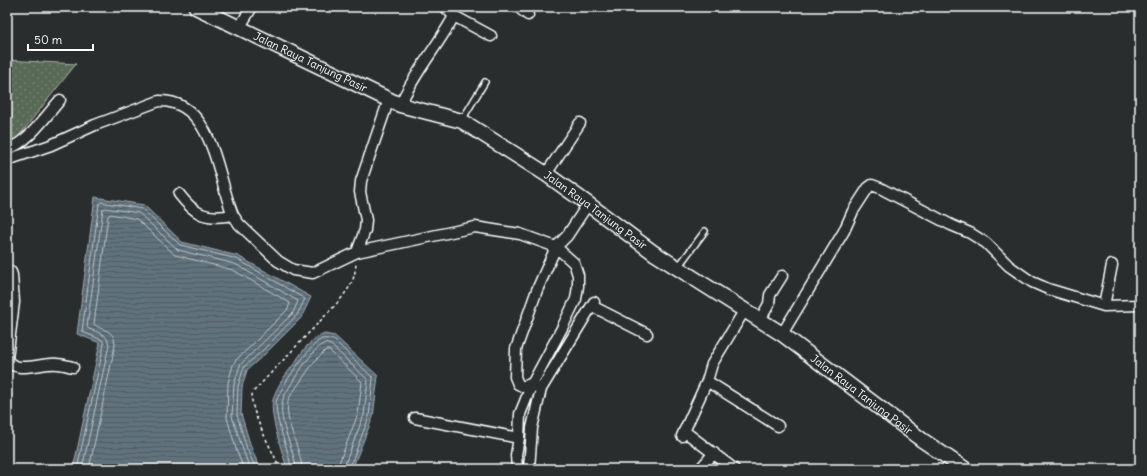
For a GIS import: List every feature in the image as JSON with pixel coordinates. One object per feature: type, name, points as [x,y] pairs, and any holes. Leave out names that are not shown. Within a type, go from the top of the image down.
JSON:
[{"type":"street","name":"Jalan Raya Tanjung Pasir","points":[[196,7],[394,102],[462,121],[546,174],[654,253],[782,334],[922,440],[965,469]]},
{"type":"street","points":[[239,28],[252,7]]},
{"type":"street","points":[[446,7],[454,16],[491,36]]},
{"type":"street","points":[[518,7],[528,15]]},
{"type":"street","points":[[359,246],[366,220],[360,192],[361,181],[394,102],[444,35],[454,16]]},
{"type":"street","points":[[7,149],[25,138],[60,100]]},
{"type":"street","points":[[7,160],[51,145],[95,125],[137,109],[159,101],[167,101],[182,107],[197,119],[214,151],[233,215],[239,224],[278,261],[293,270],[313,273],[359,246],[475,226],[520,234],[558,246],[574,263],[578,275],[578,286],[576,299],[572,309],[536,387],[529,469]]},
{"type":"street","points":[[546,174],[580,123]]},
{"type":"street","points":[[782,334],[844,231],[853,211],[868,188],[872,185],[970,233],[986,243],[1009,266],[1032,282],[1048,289],[1104,306],[1140,305]]},
{"type":"street","points":[[179,194],[195,211],[205,215],[214,218],[233,215]]},
{"type":"street","points":[[536,387],[530,384],[524,387],[518,384],[515,377],[516,349],[537,290],[558,246],[567,236],[588,204]]},
{"type":"street","points":[[1104,306],[1112,265]]},
{"type":"street","points":[[7,270],[12,275],[14,302],[7,358],[10,364],[14,367],[57,364],[73,367]]},
{"type":"street","points":[[760,320],[769,304],[770,295],[782,276]]},
{"type":"street","points":[[517,469],[516,455],[519,438],[520,414],[536,387],[593,304],[647,334]]},
{"type":"street","points":[[734,469],[714,453],[683,434],[707,381],[712,364],[744,311]]},
{"type":"street","points":[[707,381],[778,426]]},
{"type":"street","points":[[415,418],[519,438]]},
{"type":"street","points":[[700,469],[714,453]]},
{"type":"lane","points":[[462,121],[485,82]]},
{"type":"lane","points":[[678,268],[705,231]]},
{"type":"path","points":[[280,469],[252,405],[251,396],[253,392],[340,300],[348,289],[355,276],[359,246]]},
{"type":"green space","points":[[7,60],[76,64],[14,142],[7,144]]},
{"type":"water","points":[[95,197],[144,205],[182,242],[238,256],[311,297],[301,318],[247,370],[242,387],[241,414],[251,447],[260,469],[73,469],[100,343],[77,334]]},
{"type":"water","points":[[325,334],[335,336],[378,376],[373,417],[352,469],[287,469],[275,425],[272,407],[273,400],[279,384],[305,348],[316,338]]}]
